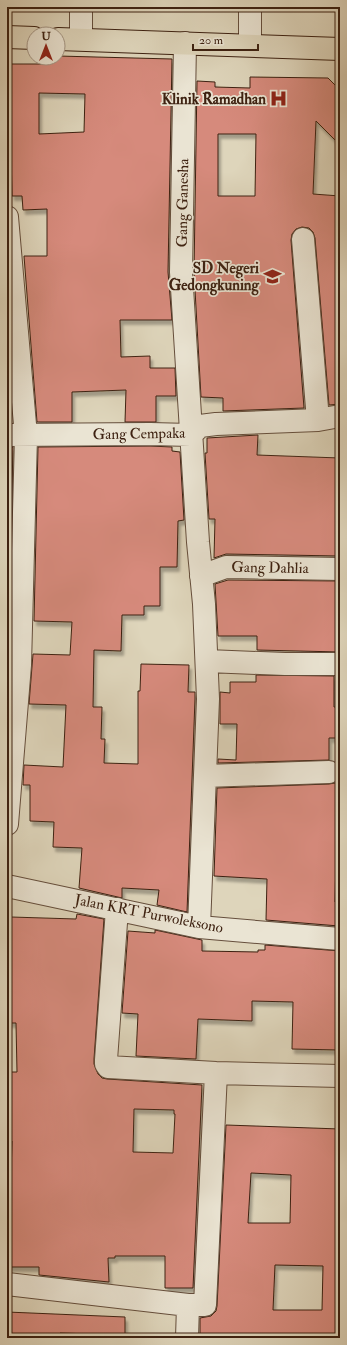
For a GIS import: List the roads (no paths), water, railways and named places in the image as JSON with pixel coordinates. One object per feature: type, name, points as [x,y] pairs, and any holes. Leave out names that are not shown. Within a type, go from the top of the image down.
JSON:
[{"type":"main road","points":[[7,37],[26,38]]},
{"type":"main road","points":[[66,39],[340,49]]},
{"type":"street","points":[[81,7],[81,40]]},
{"type":"street","points":[[250,7],[250,45]]},
{"type":"street","name":"Gang Ganesha","points":[[185,43],[181,272],[207,661],[208,699],[199,927]]},
{"type":"street","points":[[7,217],[17,436],[14,665],[7,824]]},
{"type":"street","points":[[303,239],[318,420]]},
{"type":"street","name":"Gang Cempaka","points":[[17,436],[150,434],[191,435],[200,426],[318,420],[340,416]]},
{"type":"street","name":"Gang Dahlia","points":[[201,576],[226,567],[340,569]]},
{"type":"street","points":[[207,661],[285,664],[340,664]]},
{"type":"street","points":[[205,776],[329,772]]},
{"type":"street","name":"Jalan KRT Purwoleksono","points":[[7,886],[199,927],[340,939]]},
{"type":"street","points":[[117,909],[106,1064],[108,1067],[216,1073],[340,1076]]},
{"type":"street","points":[[7,1284],[188,1305],[205,1305],[216,1073]]},
{"type":"street","points":[[187,1338],[188,1305]]},
{"type":"place","name":"Klinik Ramadhan","points":[[279,99]]},
{"type":"place","name":"SD Negeri Gedongkuning","points":[[272,277]]}]
